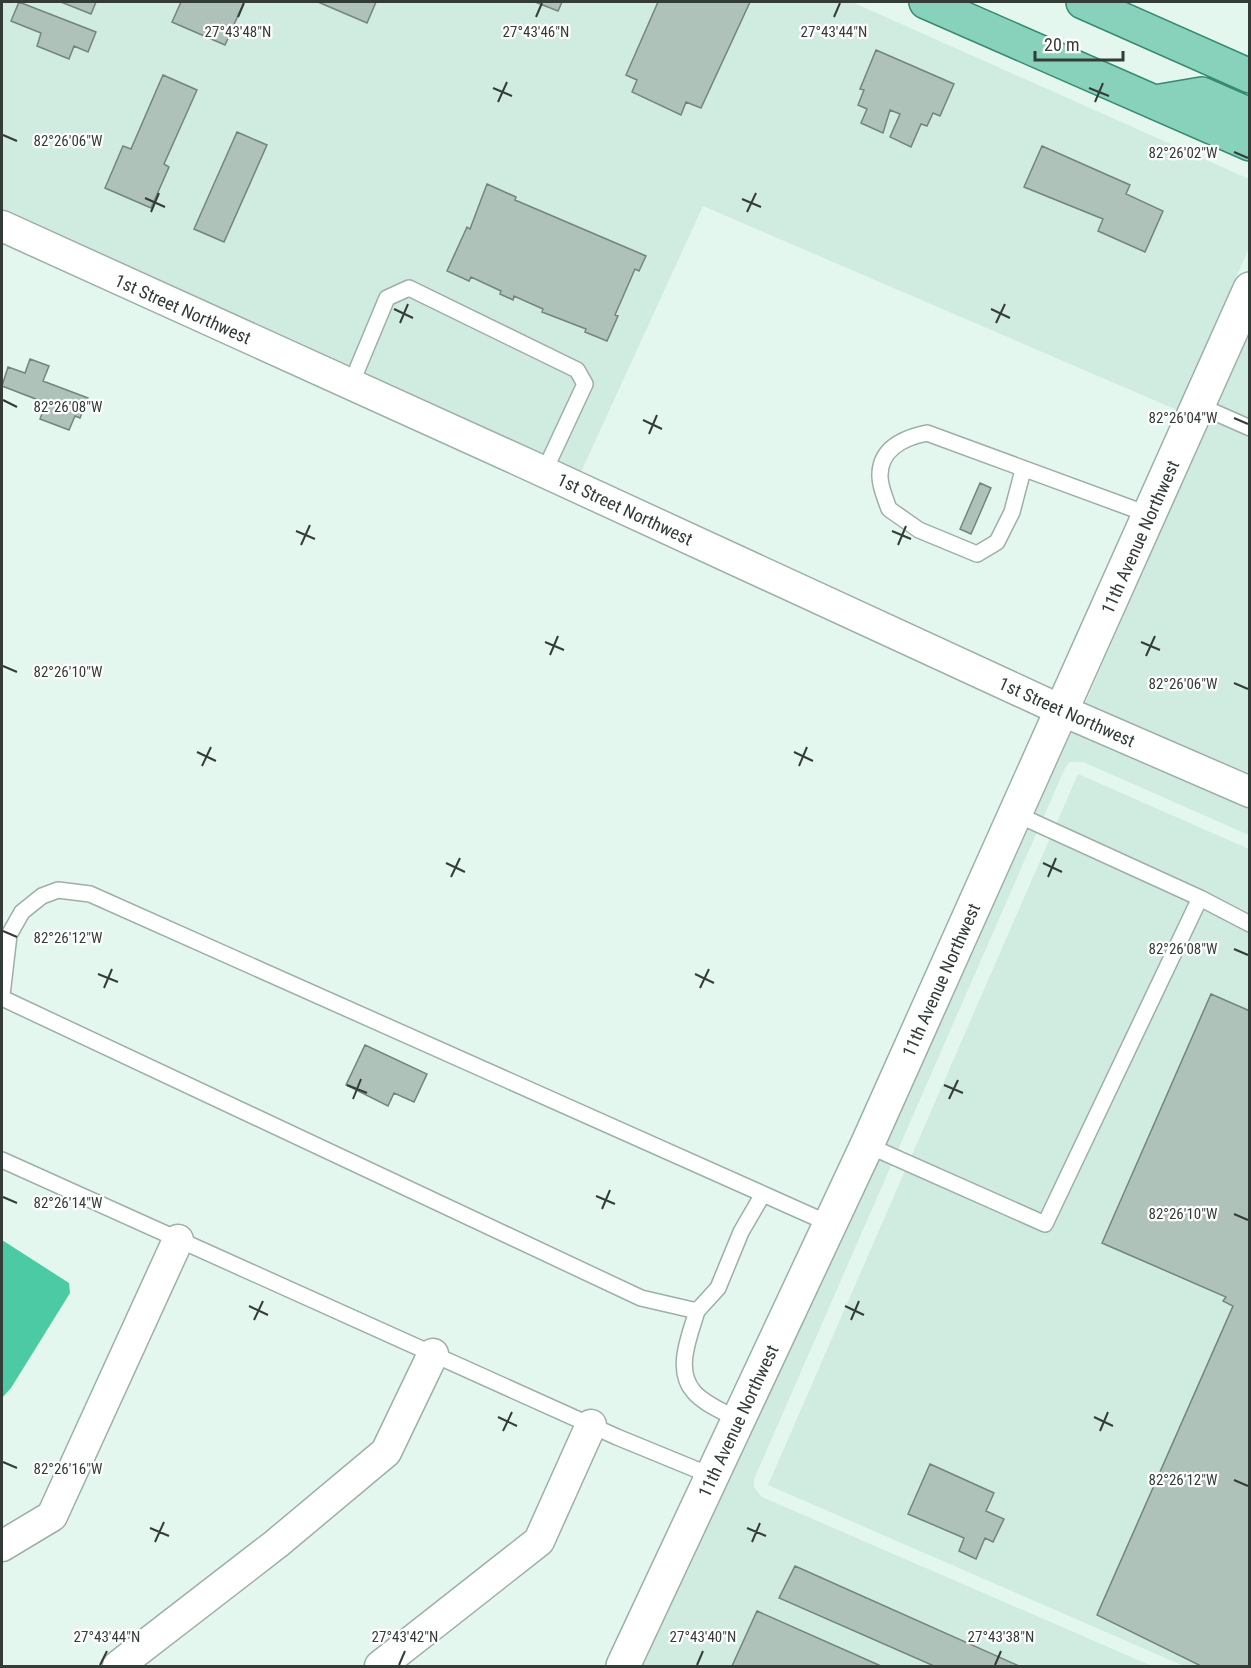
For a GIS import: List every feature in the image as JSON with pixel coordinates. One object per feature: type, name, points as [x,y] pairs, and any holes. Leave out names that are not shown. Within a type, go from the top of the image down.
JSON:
[{"type":"main road","points":[[927,2],[1250,144]]},
{"type":"main road","points":[[1083,2],[1250,76]]},
{"type":"main road","points":[[1155,102],[1202,94],[1250,115]]},
{"type":"street","name":"1st Street Northwest","points":[[2,226],[1063,711],[1250,792]]},
{"type":"street","name":"11th Avenue Northwest","points":[[622,1666],[867,1145],[1250,289]]},
{"type":"street","points":[[2,1546],[52,1516],[178,1240]]},
{"type":"street","points":[[118,1666],[276,1544],[386,1452],[433,1354]]},
{"type":"street","points":[[391,1662],[539,1540],[591,1425]]},
{"type":"lane","points":[[351,384],[387,298],[409,288],[577,370],[585,384],[544,472]]},
{"type":"lane","points":[[1198,405],[1250,428]]},
{"type":"lane","points":[[1023,470],[1012,512],[997,542],[977,554],[919,530],[889,509],[880,477],[887,451],[906,437],[927,433],[1150,515]]},
{"type":"lane","points":[[1016,814],[1200,898],[1250,924]]},
{"type":"lane","points":[[698,1311],[641,1298],[2,997],[9,935],[22,912],[42,896],[58,890],[90,894],[830,1224]]},
{"type":"lane","points":[[867,1145],[1045,1224],[1200,898]]},
{"type":"lane","points":[[2,1160],[591,1425],[712,1476]]},
{"type":"lane","points":[[738,1420],[694,1392],[683,1371],[687,1345],[698,1311],[718,1288],[741,1232],[763,1194]]},
{"type":"shaded area","points":[[2,2],[852,2],[1249,179],[1250,246],[1177,410],[703,206],[581,472],[2,210]]},
{"type":"shaded area","points":[[1249,331],[1249,776],[1085,704]]},
{"type":"shaded area","points":[[1072,732],[1249,809],[1249,835],[1083,762],[1070,762],[1065,768],[754,1479],[754,1487],[762,1497],[1152,1666],[642,1666],[846,1231]]},
{"type":"shaded area","points":[[1078,774],[1249,849],[1249,1666],[1184,1666],[768,1485]]},
{"type":"shaded area","points":[[2,1240],[69,1283],[70,1293],[11,1388],[2,1398]]},
{"type":"building","points":[[19,2],[96,32],[88,52],[74,46],[69,59],[37,46],[41,33],[11,21]]},
{"type":"building","points":[[61,2],[96,2],[91,14]]},
{"type":"building","points":[[181,2],[244,2],[225,45],[172,22]]},
{"type":"building","points":[[318,2],[376,2],[367,23]]},
{"type":"building","points":[[535,2],[562,2],[558,11]]},
{"type":"building","points":[[658,2],[750,2],[701,108],[686,102],[681,115],[632,92],[637,80],[626,75]]},
{"type":"building","points":[[876,50],[954,84],[940,116],[933,113],[927,126],[921,124],[911,147],[890,137],[900,114],[890,110],[883,133],[861,123],[867,109],[858,105],[864,90],[860,89]]},
{"type":"building","points":[[163,75],[197,90],[164,164],[169,167],[151,208],[105,188],[123,146],[131,149]]},
{"type":"building","points":[[237,132],[267,145],[224,242],[194,229]]},
{"type":"building","points":[[1042,146],[1130,185],[1126,194],[1163,211],[1145,252],[1098,231],[1103,219],[1024,187]]},
{"type":"building","points":[[487,184],[516,197],[515,200],[646,256],[639,271],[635,269],[615,315],[618,316],[607,341],[585,332],[586,329],[542,312],[543,309],[514,296],[513,300],[500,294],[501,291],[471,277],[469,281],[447,271],[467,227],[470,229]]},
{"type":"building","points":[[30,359],[49,366],[43,381],[88,398],[80,418],[75,416],[69,430],[40,419],[46,403],[2,386],[8,367],[25,373]]},
{"type":"building","points":[[980,483],[991,488],[971,534],[960,529]]},
{"type":"building","points":[[1211,994],[1250,1011],[1250,1666],[1201,1666],[1097,1615],[1233,1306],[1223,1301],[1226,1297],[1102,1243]]},
{"type":"building","points":[[365,1045],[427,1074],[414,1102],[394,1093],[388,1106],[346,1085]]},
{"type":"building","points":[[930,1464],[994,1493],[986,1511],[1004,1519],[993,1542],[985,1538],[976,1559],[959,1551],[964,1538],[908,1514]]},
{"type":"building","points":[[795,1566],[1019,1666],[934,1666],[779,1598]]},
{"type":"building","points":[[757,1611],[881,1666],[732,1666]]}]
